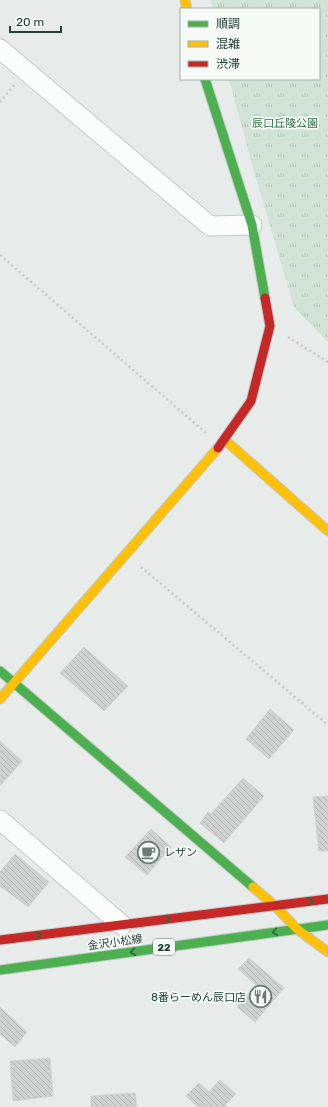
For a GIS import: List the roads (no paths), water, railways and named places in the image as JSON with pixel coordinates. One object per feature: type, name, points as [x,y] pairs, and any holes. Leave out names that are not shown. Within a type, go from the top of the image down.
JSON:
[{"type":"street","points":[[0,49],[210,226],[252,225]]},
{"type":"street","points":[[0,699],[127,556],[225,440],[251,401],[270,326],[252,225],[205,80]]},
{"type":"street","points":[[225,440],[328,531]]},
{"type":"street","points":[[0,671],[274,906],[297,929],[328,952]]},
{"type":"street","points":[[0,820],[122,925]]},
{"type":"street","name":"金沢小松線","points":[[0,940],[328,899]]},
{"type":"street","name":"金沢小松線","points":[[0,970],[328,925]]},
{"type":"place","name":"レザン","points":[[148,852]]},
{"type":"place","name":"8番らーめん辰口店","points":[[261,997]]},
{"type":"park label","name":"辰口丘陵公園","points":[[285,123]]}]
